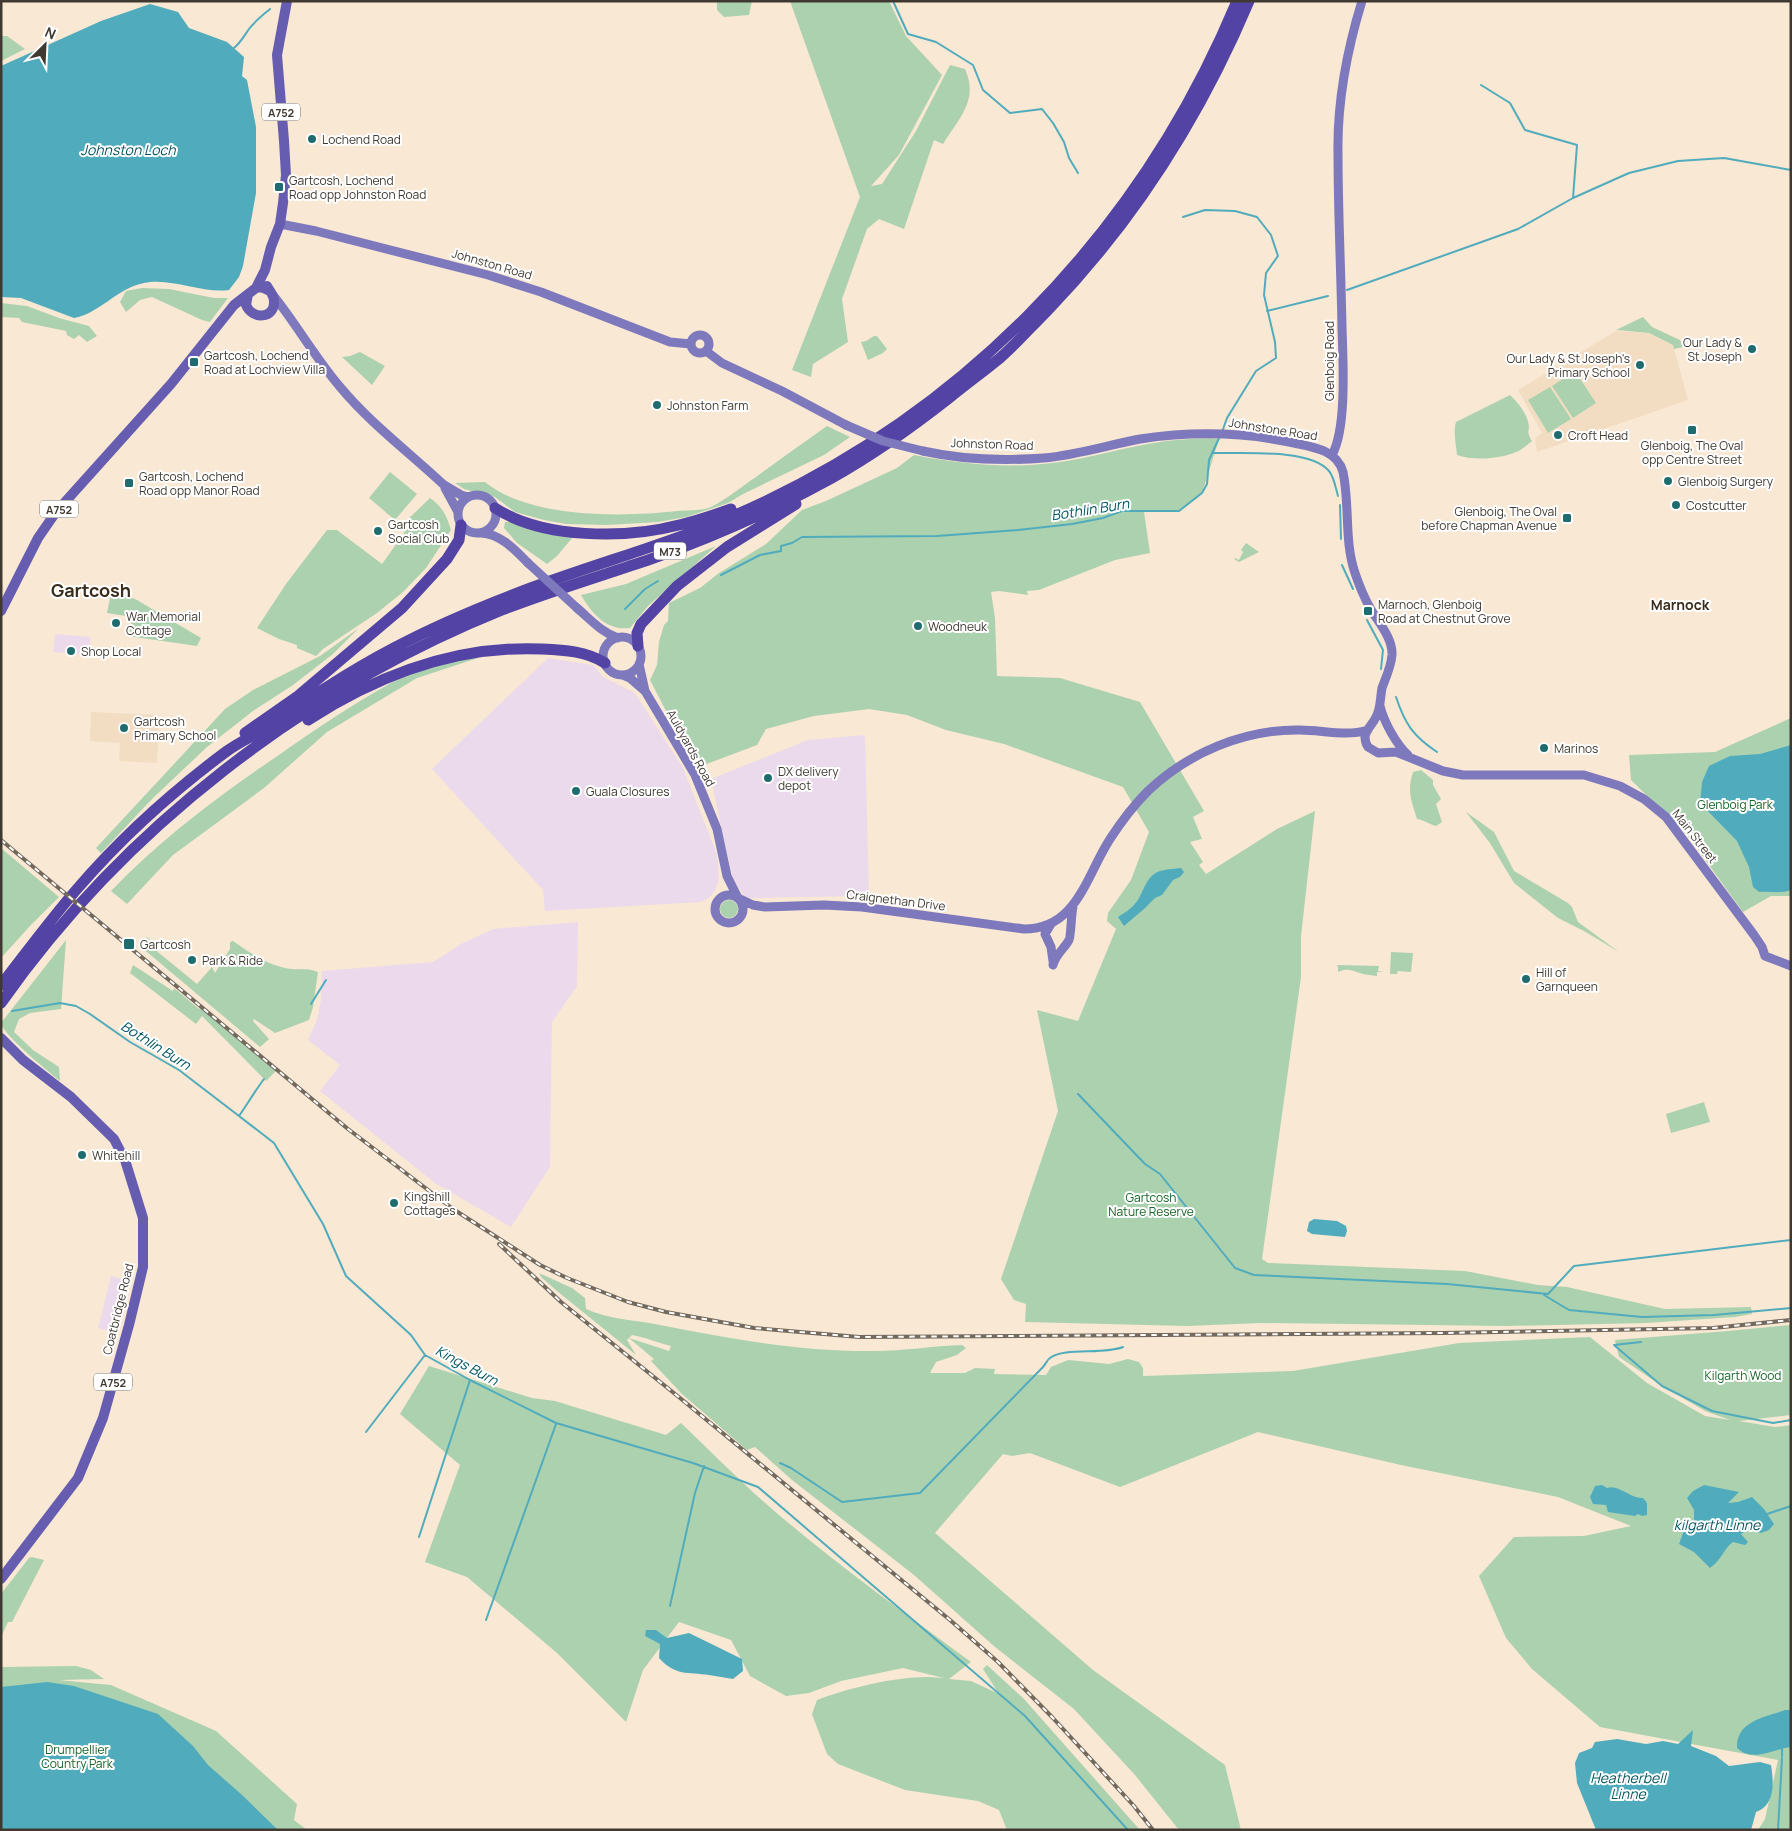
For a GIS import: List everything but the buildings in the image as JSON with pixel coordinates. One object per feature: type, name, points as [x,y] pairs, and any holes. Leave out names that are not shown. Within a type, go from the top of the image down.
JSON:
[{"type":"highway","name":"M73","points":[[1,986],[78,887],[130,833],[182,786],[230,749],[318,692],[395,648],[457,618],[514,594],[674,539],[755,506],[816,475],[887,432],[923,406],[979,361],[1030,314],[1071,271],[1121,209],[1174,129],[1204,77],[1238,1]]},
{"type":"highway","name":"M73","points":[[1,1003],[41,951],[88,896],[138,846],[222,773],[320,703],[390,663],[454,631],[514,606],[704,539],[796,498],[846,470],[914,426],[1001,357],[1076,281],[1128,216],[1167,161],[1212,81],[1236,33],[1249,1]]},
{"type":"highway","points":[[495,514],[555,528],[582,532],[628,533],[680,526],[752,500],[801,477],[887,432]]},
{"type":"highway","points":[[638,646],[637,633],[641,624],[663,598],[683,581],[727,547],[843,475],[883,447]]},
{"type":"highway","points":[[182,786],[200,768],[298,696],[402,608],[447,559],[459,540],[462,525]]},
{"type":"highway","points":[[169,818],[270,745],[316,716],[371,686],[407,670],[430,662],[463,655],[518,649],[576,652],[604,658]]},
{"type":"main road","name":"A752","points":[[1,611],[38,538],[56,512],[171,384],[229,311],[252,291],[265,270],[280,224],[286,175],[277,55],[287,1]]},
{"type":"main road","name":"A752","points":[[265,270],[267,286],[271,293]]},
{"type":"main road","points":[[266,288],[271,293],[274,301],[270,312],[263,316],[258,316],[248,309],[245,301],[252,291],[266,288]]},
{"type":"main road","points":[[229,311],[248,309]]},
{"type":"main road","name":"Coatbridge Road","points":[[1,1038],[23,1060],[71,1097],[114,1139],[125,1160],[143,1218],[143,1267],[102,1418],[78,1478],[1,1579]]},
{"type":"street","name":"Glenboig Road","points":[[1332,455],[1337,446],[1339,434],[1343,382],[1338,152],[1340,103],[1353,30],[1362,1]]},
{"type":"street","name":"Johnston Road","points":[[280,224],[316,231],[488,275],[548,295],[670,342],[691,344]]},
{"type":"street","points":[[271,293],[318,359],[342,389],[364,412],[444,485],[460,495],[468,497],[482,496],[490,500],[495,514],[497,530],[508,545]]},
{"type":"street","points":[[270,312],[291,320]]},
{"type":"street","name":"Johnston Road","points":[[695,336],[704,336],[709,343],[706,351],[698,353],[693,350],[691,344],[695,336]]},
{"type":"street","name":"Johnston Road","points":[[706,351],[722,363],[782,391],[846,425],[883,441],[942,455],[984,459],[1045,458],[1085,452],[1139,440],[1182,434],[1208,433]]},
{"type":"street","name":"Johnstone Road","points":[[1208,433],[1262,437],[1302,444],[1321,449],[1332,455]]},
{"type":"street","points":[[1332,455],[1342,469],[1346,489],[1349,547],[1354,571],[1370,608],[1391,645],[1391,664],[1382,690],[1377,716],[1366,734],[1366,744]]},
{"type":"street","points":[[444,485],[458,512],[462,525],[470,532],[494,536],[508,545],[594,624],[618,638],[630,639],[638,646],[641,655],[639,664],[632,672],[623,675],[612,672],[604,658],[602,641],[594,624]]},
{"type":"street","points":[[458,512],[460,505],[468,497]]},
{"type":"street","points":[[481,533],[491,528],[495,514]]},
{"type":"street","points":[[604,658],[610,642],[618,638]]},
{"type":"street","name":"Auldyards Road","points":[[639,664],[645,692]]},
{"type":"street","name":"Auldyards Road","points":[[623,675],[630,678],[645,692],[695,775],[717,829],[726,876],[738,898]]},
{"type":"street","points":[[1380,706],[1388,727],[1410,757]]},
{"type":"street","points":[[1344,734],[1380,724],[1388,727]]},
{"type":"street","points":[[1074,904],[1046,930],[1053,963],[1070,940],[1074,904],[1110,839],[1130,811],[1148,791],[1180,766],[1226,743],[1261,734],[1297,730],[1344,734],[1358,739],[1374,752],[1396,752],[1410,757]]},
{"type":"street","points":[[1385,752],[1392,746],[1394,737]]},
{"type":"street","name":"Main Street","points":[[1410,757],[1442,771],[1463,775],[1584,775],[1609,782],[1644,799],[1660,811],[1677,831],[1754,935],[1762,947],[1765,956],[1791,966]]},
{"type":"street","name":"Auldyards Road","points":[[720,898],[726,876]]},
{"type":"street","points":[[731,895],[738,898],[743,906],[739,918],[731,922],[720,919],[717,915],[716,907],[720,898],[731,895]]},
{"type":"street","name":"Craignethan Drive","points":[[738,898],[753,905],[765,907],[824,905],[862,907],[1024,929],[1040,928],[1053,923]]},
{"type":"street","name":"Craignethan Drive","points":[[739,918],[750,911],[765,907]]},
{"type":"street","points":[[1053,923],[1062,923],[1069,927],[1070,931]]},
{"type":"street","name":"Craignethan Drive","points":[[1024,929],[1037,934],[1048,942]]},
{"type":"street","points":[[1048,942],[1056,947],[1064,946]]},
{"type":"shaded area","points":[[1616,331],[1648,333],[1673,345],[1688,400],[1537,452],[1535,438],[1542,433],[1518,390]]},
{"type":"shaded area","points":[[55,634],[91,637],[87,655],[53,652]]},
{"type":"shaded area","points":[[548,658],[593,665],[603,677],[635,693],[683,768],[717,854],[719,880],[715,891],[709,898],[701,902],[545,911],[543,890],[432,769]]},
{"type":"shaded area","name":"Gartcosh Primary School","points":[[91,712],[159,715],[157,763],[119,761],[120,743],[90,741]]},
{"type":"shaded area","points":[[865,735],[869,896],[745,898],[732,876],[711,779],[808,740]]},
{"type":"shaded area","points":[[578,922],[577,986],[552,1022],[550,1167],[511,1227],[435,1183],[320,1091],[340,1065],[308,1040],[317,1020],[321,1000],[322,971],[433,962],[461,944],[493,929]]},
{"type":"shaded area","points":[[111,1276],[129,1281],[117,1333],[98,1328]]},
{"type":"green space","points":[[717,1],[752,1],[749,15],[724,17],[717,10]]},
{"type":"green space","points":[[790,1],[889,1],[906,36],[942,75],[899,155],[871,186],[882,184],[916,131],[950,65],[965,69],[970,90],[961,117],[943,144],[934,140],[904,229],[879,219],[867,229],[842,299],[848,342],[813,364],[811,377],[792,370],[860,197]]},
{"type":"green space","points":[[1,36],[7,36],[25,49],[1,61]]},
{"type":"green space","points":[[142,288],[169,289],[214,298],[228,298],[210,322],[152,297],[140,300],[126,312],[120,302],[126,291]]},
{"type":"green space","points":[[1,303],[27,306],[59,318],[89,326],[97,336],[87,342],[79,335],[74,339],[67,335],[66,331],[22,322],[19,318],[1,317]]},
{"type":"green space","points":[[1643,317],[1652,327],[1680,340],[1683,347],[1674,349],[1673,345],[1649,333],[1616,330]]},
{"type":"green space","points":[[877,336],[887,349],[868,360],[861,342]]},
{"type":"green space","points":[[360,352],[385,366],[372,385],[342,357]]},
{"type":"green space","points":[[1575,371],[1596,403],[1573,418],[1552,386]]},
{"type":"green space","points":[[1550,387],[1571,419],[1548,433],[1528,400]]},
{"type":"green space","points":[[1510,395],[1527,418],[1529,435],[1532,441],[1518,451],[1502,456],[1478,459],[1457,455],[1456,422]]},
{"type":"green space","points":[[827,426],[850,437],[824,455],[728,503],[686,517],[658,522],[607,525],[566,524],[544,520],[515,512],[495,497],[464,489],[455,483],[485,482],[504,494],[526,503],[577,513],[630,514],[703,509],[711,507],[728,497]]},
{"type":"green space","name":"Gartcosh Nature Reserve","points":[[1209,438],[1219,439],[1202,493],[1179,511],[1144,512],[1150,553],[1115,560],[1039,590],[1027,591],[1028,595],[999,591],[991,592],[995,618],[997,676],[1060,678],[1140,702],[1204,811],[1193,817],[1202,839],[1190,842],[1203,862],[1199,865],[1206,874],[1277,829],[1315,811],[1301,936],[1301,977],[1262,1259],[1268,1263],[1465,1271],[1538,1285],[1567,1287],[1665,1309],[1751,1307],[1752,1314],[1735,1317],[1646,1323],[1507,1326],[1261,1323],[1187,1326],[1025,1322],[1026,1304],[1014,1300],[1001,1279],[1058,1111],[1037,1010],[1078,1021],[1116,929],[1107,921],[1108,913],[1131,880],[1149,832],[1123,787],[1004,744],[946,730],[907,715],[869,709],[814,716],[766,729],[757,745],[704,765],[697,760],[665,709],[650,680],[657,665],[659,642],[664,625],[668,621],[669,603],[700,588],[719,573],[766,544],[802,510],[897,468],[914,455],[978,464],[1027,465],[1070,460],[1135,446]]},
{"type":"green space","points":[[390,472],[417,494],[395,520],[369,498]]},
{"type":"green space","points":[[430,498],[444,512],[451,530],[426,568],[403,592],[377,613],[323,649],[316,656],[297,648],[297,645],[279,639],[257,628],[286,584],[327,530],[337,530],[382,564],[405,532],[400,527]]},
{"type":"green space","points":[[505,522],[512,522],[573,537],[557,556],[547,564],[517,543],[504,528]]},
{"type":"green space","points":[[1246,543],[1259,552],[1239,562],[1234,559],[1239,560],[1243,552],[1241,550]]},
{"type":"green space","points":[[716,546],[648,606],[630,628],[614,627],[601,620],[590,609],[581,595],[626,584]]},
{"type":"green space","points":[[112,589],[137,600],[201,638],[197,646],[128,636],[133,617],[107,613]]},
{"type":"green space","points":[[359,628],[333,654],[293,685],[253,711],[207,747],[153,798],[101,853],[96,848],[225,709],[253,690],[320,656]]},
{"type":"green space","points":[[451,658],[478,658],[417,678],[327,732],[264,788],[173,855],[127,904],[111,891],[190,820],[304,738],[347,709],[391,683]]},
{"type":"green space","name":"Glenboig Park","points":[[1791,718],[1791,896],[1771,896],[1743,912],[1688,836],[1631,780],[1629,755],[1715,752]]},
{"type":"green space","points":[[1421,770],[1433,780],[1433,785],[1441,799],[1436,804],[1442,822],[1436,826],[1417,819],[1412,801],[1410,785],[1413,772]]},
{"type":"green space","points":[[1466,812],[1494,832],[1514,871],[1568,903],[1572,907],[1578,922],[1619,952],[1558,918],[1514,883],[1490,843]]},
{"type":"green space","points":[[1,848],[59,897],[1,958]]},
{"type":"green space","points":[[725,900],[733,900],[738,905],[736,916],[725,918],[720,913],[720,905]]},
{"type":"green space","points":[[147,937],[150,940],[148,944],[197,984],[212,967],[215,973],[230,949],[230,942],[233,941],[275,965],[318,972],[313,1007],[309,1020],[275,1033],[254,1019],[253,1021],[269,1039],[260,1047],[141,947]]},
{"type":"green space","points":[[66,940],[61,1009],[30,1013],[19,1019],[14,1032],[33,1050],[59,1067],[60,1081],[17,1044],[9,1036],[1,1023]]},
{"type":"green space","points":[[1391,952],[1413,953],[1411,972],[1398,971],[1397,974],[1390,974]]},
{"type":"green space","points":[[133,965],[173,991],[174,988],[199,1009],[201,1007],[276,1071],[266,1081],[202,1016],[196,1024],[130,973]]},
{"type":"green space","points":[[1337,965],[1379,966],[1378,971],[1384,972],[1377,972],[1377,976],[1348,970],[1338,972]]},
{"type":"green space","points":[[1704,1102],[1710,1122],[1671,1133],[1666,1114]]},
{"type":"green space","name":"Kilgarth Wood","points":[[539,1273],[572,1288],[585,1298],[586,1309],[594,1312],[612,1317],[740,1340],[848,1351],[886,1351],[962,1345],[966,1348],[957,1355],[936,1362],[930,1373],[965,1373],[975,1368],[995,1369],[994,1374],[1046,1375],[1051,1367],[1068,1360],[1109,1364],[1128,1359],[1139,1362],[1143,1368],[1143,1376],[1293,1371],[1459,1343],[1590,1337],[1647,1383],[1705,1416],[1730,1420],[1705,1411],[1662,1386],[1619,1357],[1615,1340],[1791,1325],[1791,1415],[1739,1421],[1775,1427],[1791,1425],[1791,1830],[1758,1830],[1765,1819],[1778,1760],[1600,1727],[1532,1669],[1506,1638],[1479,1576],[1514,1537],[1584,1536],[1631,1526],[1558,1497],[1401,1465],[1258,1432],[1120,1487],[1030,1453],[1012,1456],[1003,1454],[935,1533],[1093,1670],[1225,1765],[1241,1830],[1179,1830],[1135,1775],[1074,1709],[995,1647],[914,1575],[792,1480],[755,1447],[747,1450],[682,1394],[651,1361],[654,1359],[629,1338],[627,1340],[636,1355],[541,1277]],"holes":[[[632,1335],[642,1337],[671,1346],[669,1351],[629,1338]]]},
{"type":"green space","points":[[429,1366],[532,1398],[555,1401],[666,1435],[681,1423],[781,1517],[861,1581],[971,1662],[949,1679],[971,1681],[999,1694],[983,1669],[987,1665],[1024,1699],[1140,1830],[1007,1830],[999,1810],[978,1801],[905,1790],[838,1764],[827,1754],[812,1714],[817,1700],[857,1687],[886,1681],[914,1677],[944,1678],[903,1668],[841,1681],[809,1693],[786,1696],[750,1676],[731,1640],[679,1622],[643,1670],[626,1722],[557,1653],[467,1577],[425,1562],[460,1465],[400,1414]]},
{"type":"green space","points":[[29,1558],[44,1560],[12,1622],[8,1622],[1,1637],[1,1594]]},
{"type":"green space","name":"Drumpellier Country Park","points":[[76,1666],[91,1670],[104,1679],[59,1680],[111,1685],[216,1731],[297,1804],[294,1820],[307,1830],[1,1830],[1,1667]]},
{"type":"water","name":"Johnston Loch","points":[[150,4],[178,12],[189,28],[227,42],[244,57],[242,76],[247,80],[256,127],[256,193],[243,266],[239,277],[229,290],[219,291],[165,282],[144,283],[125,290],[92,312],[74,318],[21,298],[1,297],[1,66],[101,21]]},
{"type":"water","points":[[1791,745],[1791,890],[1759,892],[1753,887],[1749,867],[1737,841],[1700,803],[1702,782],[1709,766],[1730,756],[1760,754]]},
{"type":"water","points":[[1181,868],[1184,872],[1180,877],[1173,880],[1162,895],[1155,898],[1124,926],[1118,917],[1135,904],[1151,876],[1160,871]]},
{"type":"water","points":[[1314,1219],[1337,1221],[1346,1226],[1345,1237],[1312,1234],[1307,1231],[1309,1222]]},
{"type":"water","points":[[1602,1485],[1607,1488],[1616,1488],[1638,1498],[1643,1498],[1647,1503],[1647,1515],[1642,1516],[1638,1514],[1635,1516],[1608,1512],[1606,1505],[1593,1504],[1590,1497],[1595,1486]]},
{"type":"water","name":"kilgarth Linne","points":[[1704,1485],[1739,1492],[1728,1503],[1752,1497],[1764,1509],[1774,1524],[1769,1530],[1761,1533],[1749,1529],[1741,1534],[1748,1542],[1745,1545],[1733,1542],[1710,1568],[1694,1552],[1679,1544],[1683,1533],[1694,1521],[1694,1510],[1687,1498],[1693,1491]]},
{"type":"water","points":[[646,1630],[656,1630],[667,1638],[689,1633],[742,1659],[743,1671],[733,1679],[688,1673],[671,1668],[659,1658],[660,1644],[645,1636]]},
{"type":"water","name":"Drumpellier Country Park","points":[[47,1682],[74,1686],[158,1714],[193,1746],[208,1765],[278,1830],[1,1830],[1,1687]]},
{"type":"water","points":[[1785,1710],[1791,1710],[1791,1747],[1756,1755],[1743,1752],[1737,1748],[1738,1739],[1746,1726],[1753,1721]]},
{"type":"water","name":"Heatherbell Linne","points":[[1693,1730],[1691,1746],[1716,1756],[1729,1766],[1760,1762],[1771,1765],[1772,1793],[1767,1804],[1756,1812],[1751,1830],[1596,1830],[1577,1783],[1575,1763],[1579,1753],[1592,1748],[1595,1742],[1617,1739],[1646,1744],[1663,1741],[1678,1744]]},
{"type":"waterway","name":"Bothlin Burn","points":[[893,1],[908,34],[936,42],[973,65],[983,90],[1010,113],[1042,109],[1064,142],[1069,158],[1078,173]]},
{"type":"waterway","points":[[234,48],[254,23],[270,9]]},
{"type":"waterway","points":[[1481,85],[1510,103],[1525,130],[1577,145],[1573,198]]},
{"type":"waterway","points":[[1347,290],[1518,229],[1573,198],[1629,173],[1678,161],[1724,158],[1791,170]]},
{"type":"waterway","name":"Bothlin Burn","points":[[1183,217],[1205,210],[1235,211],[1257,217],[1271,235],[1278,256],[1266,273],[1264,295],[1275,342],[1276,358],[1256,371],[1227,418],[1222,432]]},
{"type":"waterway","points":[[1267,311],[1328,296]]},
{"type":"waterway","name":"Bothlin Burn","points":[[721,575],[760,555],[781,551],[781,546],[792,543],[802,537],[937,536],[1072,524],[1103,518],[1122,511],[1179,511],[1202,493],[1207,484],[1209,460],[1220,436]]},
{"type":"waterway","points":[[1213,453],[1292,455],[1307,459],[1320,464],[1329,471],[1334,480],[1338,496]]},
{"type":"waterway","points":[[1340,505],[1341,539]]},
{"type":"waterway","points":[[1342,565],[1353,589]]},
{"type":"waterway","name":"Bothlin Burn","points":[[625,609],[645,589],[658,581]]},
{"type":"waterway","points":[[1367,620],[1383,650],[1381,669]]},
{"type":"waterway","points":[[1396,697],[1411,729],[1437,752]]},
{"type":"waterway","name":"Bothlin Burn","points":[[311,1004],[326,980]]},
{"type":"waterway","name":"Bothlin Burn","points":[[12,1011],[60,1003],[76,1006],[130,1042],[179,1070],[239,1116],[264,1079]]},
{"type":"waterway","points":[[1078,1094],[1145,1164],[1160,1174],[1235,1268],[1254,1275],[1447,1284],[1548,1294],[1574,1266],[1791,1240]]},
{"type":"waterway","name":"Kings Burn","points":[[239,1116],[274,1143],[323,1224],[346,1276],[411,1335],[425,1355],[556,1423],[693,1463],[758,1487],[1025,1716],[1128,1830]]},
{"type":"waterway","points":[[1544,1295],[1569,1310],[1642,1317],[1714,1315],[1791,1308]]},
{"type":"waterway","points":[[1641,1342],[1614,1345],[1662,1386],[1712,1411],[1773,1423],[1791,1420]]},
{"type":"waterway","points":[[780,1463],[791,1468],[842,1502],[920,1493],[1050,1358],[1065,1353],[1106,1351],[1123,1347]]},
{"type":"waterway","points":[[366,1432],[425,1355]]},
{"type":"waterway","points":[[419,1537],[470,1380]]},
{"type":"waterway","points":[[486,1620],[556,1424]]},
{"type":"waterway","points":[[670,1606],[695,1493],[704,1466]]},
{"type":"waterway","points":[[1767,1514],[1791,1506]]},
{"type":"waterway","points":[[1782,1748],[1782,1756]]},
{"type":"waterway","points":[[1778,1830],[1782,1758]]},
{"type":"railway","points":[[1,840],[348,1129],[453,1209],[540,1265],[567,1278],[628,1302],[666,1312],[754,1328],[859,1337],[1443,1333],[1713,1328],[1791,1320]]},
{"type":"railway","points":[[499,1244],[561,1302],[950,1620],[998,1662],[1052,1717],[1134,1806],[1153,1830]]},
{"type":"place","name":"Lochend Road","points":[[312,139]]},
{"type":"place","name":"Gartcosh, Lochend Road opp Johnston Road","points":[[279,187]]},
{"type":"place","name":"Our Lady & St Joseph","points":[[1752,349]]},
{"type":"place","name":"Gartcosh, Lochend Road at Lochview Villa","points":[[194,362]]},
{"type":"place","name":"Our Lady & St Joseph's Primary School","points":[[1640,365]]},
{"type":"place","name":"Johnston Farm","points":[[657,405]]},
{"type":"place","name":"Glenboig, The Oval opp Centre Street","points":[[1692,430]]},
{"type":"place","name":"Croft Head","points":[[1558,435]]},
{"type":"place","name":"Glenboig Surgery","points":[[1668,481]]},
{"type":"place","name":"Gartcosh, Lochend Road opp Manor Road","points":[[129,483]]},
{"type":"place","name":"Costcutter","points":[[1676,505]]},
{"type":"place","name":"Glenboig, The Oval before Chapman Avenue","points":[[1567,518]]},
{"type":"place","name":"Gartcosh Social Club","points":[[378,531]]},
{"type":"place","name":"Marnoch, Glenboig Road at Chestnut Grove","points":[[1368,611]]},
{"type":"place","name":"War Memorial Cottage","points":[[116,623]]},
{"type":"place","name":"Woodneuk","points":[[918,626]]},
{"type":"place","name":"Shop Local","points":[[71,651]]},
{"type":"place","name":"Gartcosh Primary School","points":[[124,728]]},
{"type":"place","name":"Marinos","points":[[1544,748]]},
{"type":"place","name":"DX delivery depot","points":[[768,778]]},
{"type":"place","name":"Guala Closures","points":[[576,791]]},
{"type":"place","name":"Gartcosh","points":[[129,944]]},
{"type":"place","name":"Park & Ride","points":[[192,960]]},
{"type":"place","name":"Hill of Garnqueen","points":[[1526,979]]},
{"type":"place","name":"Whitehill","points":[[82,1155]]},
{"type":"place","name":"Kingshill Cottages","points":[[394,1203]]},
{"type":"district","name":"Gartcosh","points":[[91,590]]},
{"type":"district","name":"Marnock","points":[[1680,604]]}]
